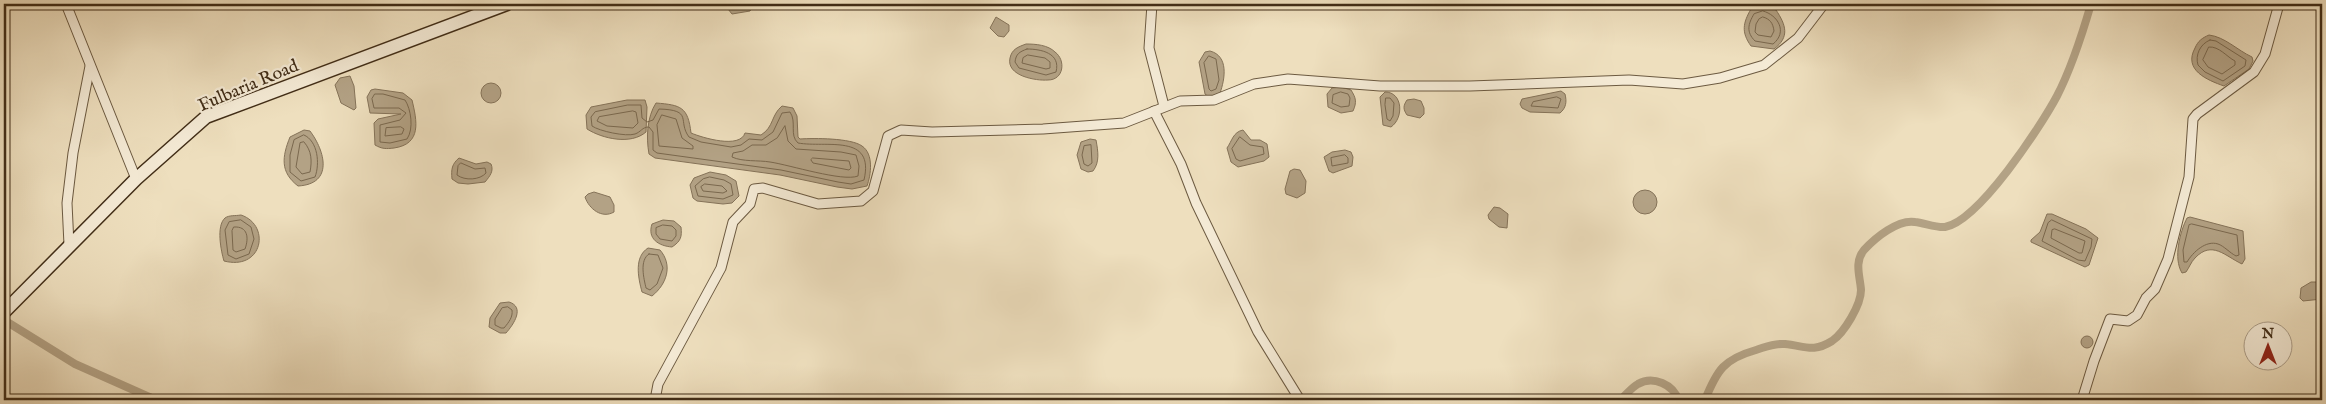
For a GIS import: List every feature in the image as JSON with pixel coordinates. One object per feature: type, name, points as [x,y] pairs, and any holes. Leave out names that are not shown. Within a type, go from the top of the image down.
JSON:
[{"type":"main road","name":"Fulbaria Road","points":[[4,312],[136,179],[206,117],[507,4]]},
{"type":"street","points":[[66,4],[136,179]]},
{"type":"street","points":[[1152,4],[1149,48],[1164,106]]},
{"type":"street","points":[[655,400],[658,384],[721,268],[733,222],[750,204],[754,189],[763,188],[818,204],[861,201],[873,191],[888,136],[901,130],[932,132],[1043,129],[1124,123],[1180,101],[1214,100],[1254,84],[1288,78],[1380,86],[1489,86],[1630,80],[1684,84],[1720,78],[1764,65],[1798,38],[1824,4]]},
{"type":"street","points":[[2082,400],[2094,360],[2110,319],[2128,321],[2137,315],[2146,298],[2155,289],[2168,259],[2189,177],[2193,119],[2197,114],[2254,72],[2265,54],[2279,4]]},
{"type":"street","points":[[69,245],[67,204],[90,66]]},
{"type":"street","points":[[1154,111],[1181,164],[1196,203],[1258,332],[1300,400]]},
{"type":"water","points":[[724,4],[754,4],[750,11],[732,14]]},
{"type":"water","points":[[1762,5],[1776,10],[1784,26],[1785,31],[1782,40],[1774,49],[1751,46],[1744,32],[1745,23],[1751,9]]},
{"type":"water","points":[[996,17],[1009,25],[1009,31],[1004,37],[998,36],[990,28]]},
{"type":"water","points":[[2209,35],[2226,41],[2252,57],[2253,61],[2249,69],[2224,86],[2204,77],[2194,68],[2192,62],[2192,56],[2197,43]]},
{"type":"water","points":[[1026,44],[1045,46],[1059,56],[1062,69],[1057,77],[1048,80],[1036,80],[1023,76],[1013,69],[1010,64],[1012,52]]},
{"type":"water","points":[[1210,51],[1216,54],[1223,63],[1224,75],[1220,93],[1209,97],[1205,94],[1199,62],[1205,52]]},
{"type":"water","points":[[350,76],[354,86],[356,108],[354,110],[341,103],[335,85],[340,78]]},
{"type":"water","points":[[487,83],[495,83],[501,89],[501,97],[495,103],[487,103],[481,97],[481,89]]},
{"type":"water","points":[[1341,87],[1351,90],[1354,95],[1353,111],[1341,113],[1328,107],[1327,94],[1332,88]]},
{"type":"water","points":[[371,90],[403,93],[412,100],[416,123],[415,130],[413,137],[403,146],[386,149],[375,145],[374,123],[378,119],[401,114],[370,113],[367,97]]},
{"type":"water","points":[[1561,91],[1565,94],[1566,102],[1564,109],[1560,113],[1530,112],[1522,108],[1520,104],[1522,99]]},
{"type":"water","points":[[1385,92],[1395,96],[1400,106],[1398,118],[1391,127],[1383,125],[1380,97]]},
{"type":"water","points":[[627,100],[645,100],[647,107],[646,132],[633,138],[617,139],[601,136],[587,129],[586,115],[591,107]]},
{"type":"water","points":[[1407,100],[1421,101],[1424,108],[1424,114],[1420,118],[1407,115],[1404,109]]},
{"type":"water","points":[[656,103],[672,105],[682,109],[688,118],[691,133],[721,141],[742,138],[745,133],[761,135],[768,128],[782,106],[793,108],[797,116],[798,137],[800,139],[850,141],[857,143],[866,150],[871,165],[867,186],[852,189],[780,175],[655,158],[649,154],[648,134],[649,121]]},
{"type":"water","points":[[304,130],[310,131],[320,148],[323,165],[322,173],[317,179],[309,184],[298,186],[292,181],[285,170],[284,158],[290,137]]},
{"type":"water","points":[[1243,130],[1251,140],[1260,140],[1267,144],[1269,157],[1264,161],[1238,167],[1231,162],[1227,148],[1235,135]]},
{"type":"water","points":[[1090,139],[1096,140],[1098,156],[1095,168],[1093,171],[1088,172],[1081,169],[1077,155],[1081,142]]},
{"type":"water","points":[[1345,150],[1351,152],[1353,157],[1352,166],[1333,173],[1329,171],[1324,157],[1332,152]]},
{"type":"water","points":[[459,158],[476,164],[487,162],[491,164],[492,171],[490,176],[485,182],[458,183],[452,179],[452,167]]},
{"type":"water","points":[[1294,169],[1300,170],[1306,181],[1305,193],[1297,198],[1286,194],[1285,189],[1290,171]]},
{"type":"water","points":[[710,172],[726,175],[736,181],[739,196],[732,203],[723,204],[697,201],[693,198],[690,185],[694,178]]},
{"type":"water","points":[[1645,190],[1654,193],[1657,202],[1654,211],[1645,214],[1636,211],[1633,202],[1636,193]]},
{"type":"water","points":[[594,192],[610,197],[614,205],[614,212],[605,214],[596,212],[593,209],[585,197]]},
{"type":"water","points":[[1494,207],[1500,208],[1508,214],[1507,228],[1499,227],[1489,219],[1488,215]]},
{"type":"water","points":[[2047,214],[2052,214],[2086,229],[2098,238],[2089,265],[2085,267],[2031,242],[2040,232]]},
{"type":"water","points":[[241,215],[250,220],[256,228],[259,237],[258,246],[247,259],[237,262],[224,261],[220,239],[222,222],[228,216]]},
{"type":"water","points":[[2190,217],[2243,231],[2245,259],[2242,264],[2218,251],[2207,250],[2195,258],[2186,272],[2182,273],[2178,260],[2178,245],[2184,224],[2187,218]]},
{"type":"water","points":[[663,220],[674,221],[681,227],[680,238],[672,247],[655,241],[651,234],[652,224]]},
{"type":"water","points":[[648,248],[660,250],[664,256],[667,268],[665,280],[652,296],[642,292],[638,274],[639,262]]},
{"type":"water","points":[[2311,282],[2322,282],[2322,299],[2303,301],[2300,298],[2301,288]]},
{"type":"water","points":[[509,302],[514,304],[516,308],[516,316],[506,333],[500,333],[489,327],[490,318],[500,303]]},
{"type":"water","points":[[2087,336],[2093,342],[2087,348],[2081,342]]},
{"type":"waterway","points":[[1705,400],[1718,373],[1736,357],[1777,344],[1814,348],[1825,345],[1837,337],[1851,318],[1860,296],[1859,259],[1864,250],[1880,235],[1894,226],[1908,222],[1945,227],[1959,221],[1975,208],[2008,170],[2038,128],[2057,96],[2072,62],[2091,4]]},
{"type":"waterway","points":[[4,320],[75,364],[156,400]]},
{"type":"waterway","points":[[1620,400],[1636,385],[1644,381],[1656,381],[1668,386],[1678,400]]}]
